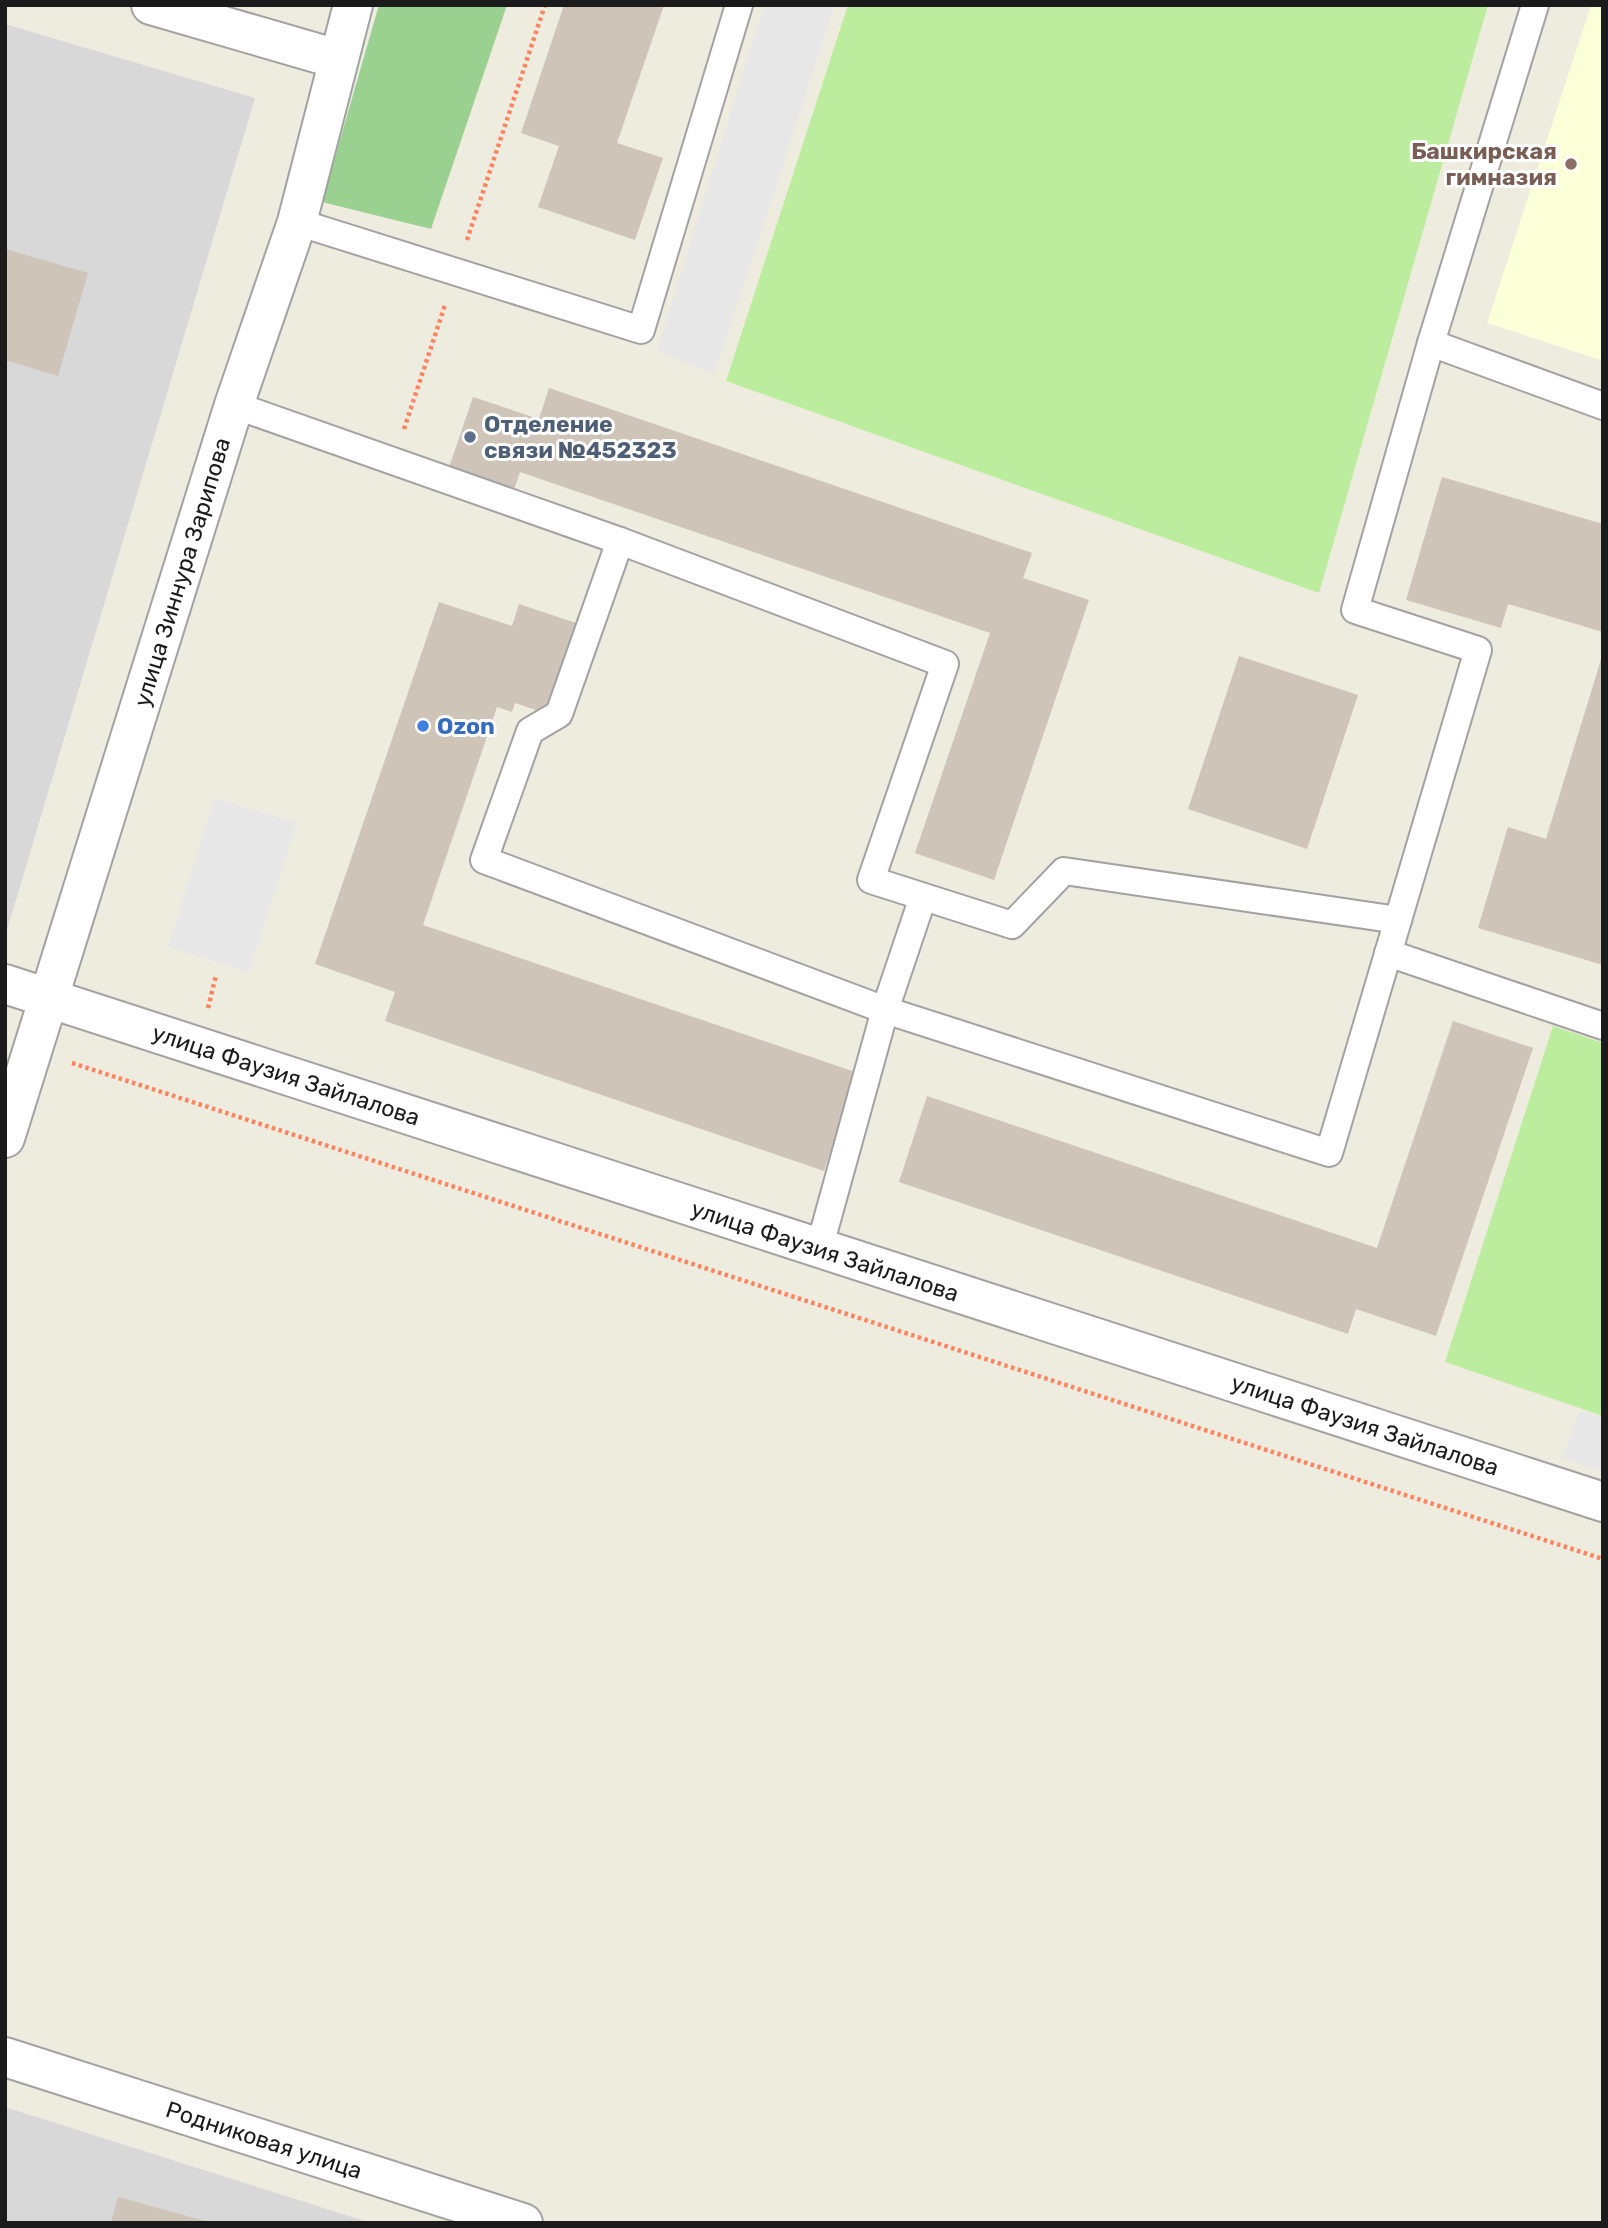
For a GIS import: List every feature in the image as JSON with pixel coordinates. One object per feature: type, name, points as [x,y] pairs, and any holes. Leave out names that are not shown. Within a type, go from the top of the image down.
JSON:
[{"type":"street","points":[[150,5],[337,59]]},
{"type":"street","name":"улица Зиннура Зарипова","points":[[5,1138],[234,405],[296,222],[353,5]]},
{"type":"street","name":"улица Фаузия Зайлалова","points":[[5,984],[1603,1502]]},
{"type":"street","name":"Родниковая улица","points":[[5,2057],[523,2223]]},
{"type":"lane","points":[[296,222],[641,330],[739,5]]},
{"type":"lane","points":[[620,541],[559,714],[530,732],[484,860],[886,1010],[1329,1153],[1478,650],[1355,610],[1431,343],[1535,5]]},
{"type":"lane","points":[[1431,343],[1603,406]]},
{"type":"lane","points":[[234,405],[620,541],[945,664],[871,880],[1012,925],[1064,871],[1398,920]]},
{"type":"lane","points":[[819,1249],[886,1010],[923,897]]},
{"type":"lane","points":[[1388,953],[1603,1026]]},
{"type":"path","points":[[393,462],[545,5]]},
{"type":"path","points":[[32,1050],[1603,1559]]},
{"type":"shaded area","points":[[764,5],[835,5],[714,374],[657,351]]},
{"type":"shaded area","name":"Башкирская гимназия","points":[[1591,5],[1603,5],[1603,361],[1487,323]]},
{"type":"shaded area","points":[[5,24],[255,98],[7,930],[5,929]]},
{"type":"shaded area","points":[[215,798],[296,823],[249,972],[168,947]]},
{"type":"shaded area","points":[[1579,1411],[1603,1419],[1603,1472],[1562,1458]]},
{"type":"shaded area","points":[[5,2107],[371,2223],[5,2223]]},
{"type":"green space","points":[[379,5],[507,5],[431,229],[322,202]]},
{"type":"green space","points":[[848,5],[1488,5],[1319,593],[726,381]]},
{"type":"green space","points":[[1553,1026],[1603,1043],[1603,1416],[1445,1362]]},
{"type":"building","points":[[564,5],[664,5],[617,143],[663,158],[635,240],[538,207],[559,146],[521,133]]},
{"type":"building","points":[[5,249],[88,273],[58,376],[5,360]]},
{"type":"building","points":[[549,388],[1032,553],[1023,578],[1089,600],[994,880],[915,853],[990,633],[520,472],[510,501],[445,479],[473,397],[539,419]]},
{"type":"building","points":[[1442,477],[1603,524],[1603,632],[1508,604],[1501,628],[1406,600]]},
{"type":"building","points":[[439,602],[512,626],[519,604],[576,623],[545,713],[515,703],[512,712],[497,707],[423,925],[858,1073],[824,1171],[385,1021],[395,992],[315,964]]},
{"type":"building","points":[[1603,653],[1603,965],[1478,928],[1508,827],[1546,839]]},
{"type":"building","points":[[1239,656],[1358,695],[1307,849],[1188,809]]},
{"type":"building","points":[[1453,1021],[1533,1048],[1436,1336],[1356,1309],[1348,1334],[899,1182],[927,1096],[1377,1248]]},
{"type":"building","points":[[118,2197],[209,2222],[209,2223],[111,2223]]},
{"type":"place","name":"Башкирская гимназия","points":[[1571,164]]},
{"type":"place","name":"Отделение связи №452323","points":[[470,437]]},
{"type":"place","name":"Ozon","points":[[423,726]]}]
